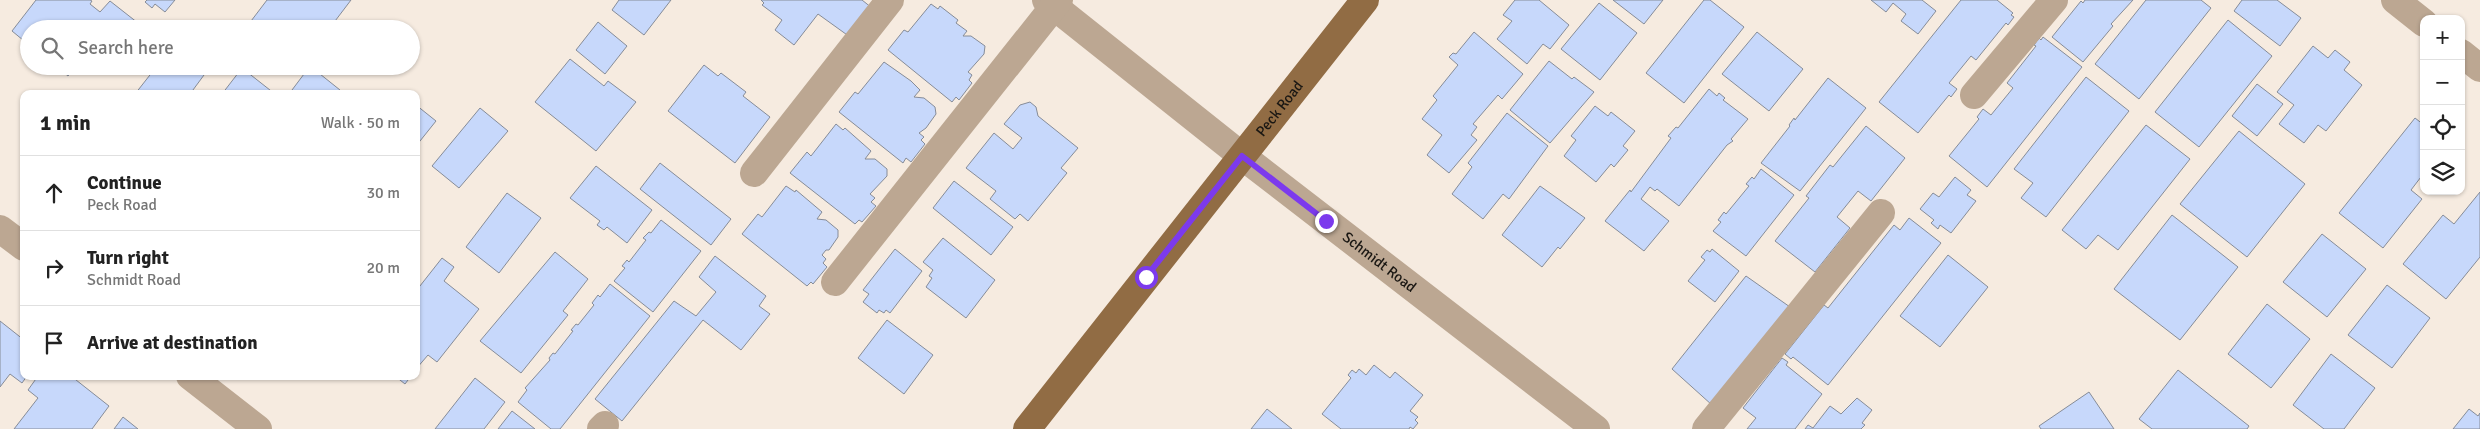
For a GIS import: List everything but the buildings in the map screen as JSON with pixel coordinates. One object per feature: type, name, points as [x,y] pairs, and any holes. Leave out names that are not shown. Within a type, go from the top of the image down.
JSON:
[{"type":"main road","name":"Peck Road","points":[[1026,429],[1365,0]]},
{"type":"street","points":[[754,173],[890,0]]},
{"type":"street","points":[[1974,95],[2054,0]]},
{"type":"street","points":[[2395,0],[2420,20]]},
{"type":"street","points":[[835,282],[1053,2]]},
{"type":"street","name":"Schmidt Road","points":[[1053,2],[1242,156],[1596,429]]},
{"type":"street","points":[[2465,56],[2480,68]]},
{"type":"street","points":[[1706,429],[1881,213]]},
{"type":"street","points":[[0,228],[20,244]]},
{"type":"street","points":[[195,380],[258,429]]},
{"type":"route","points":[[1146,277],[1242,156],[1326,221]]}]
